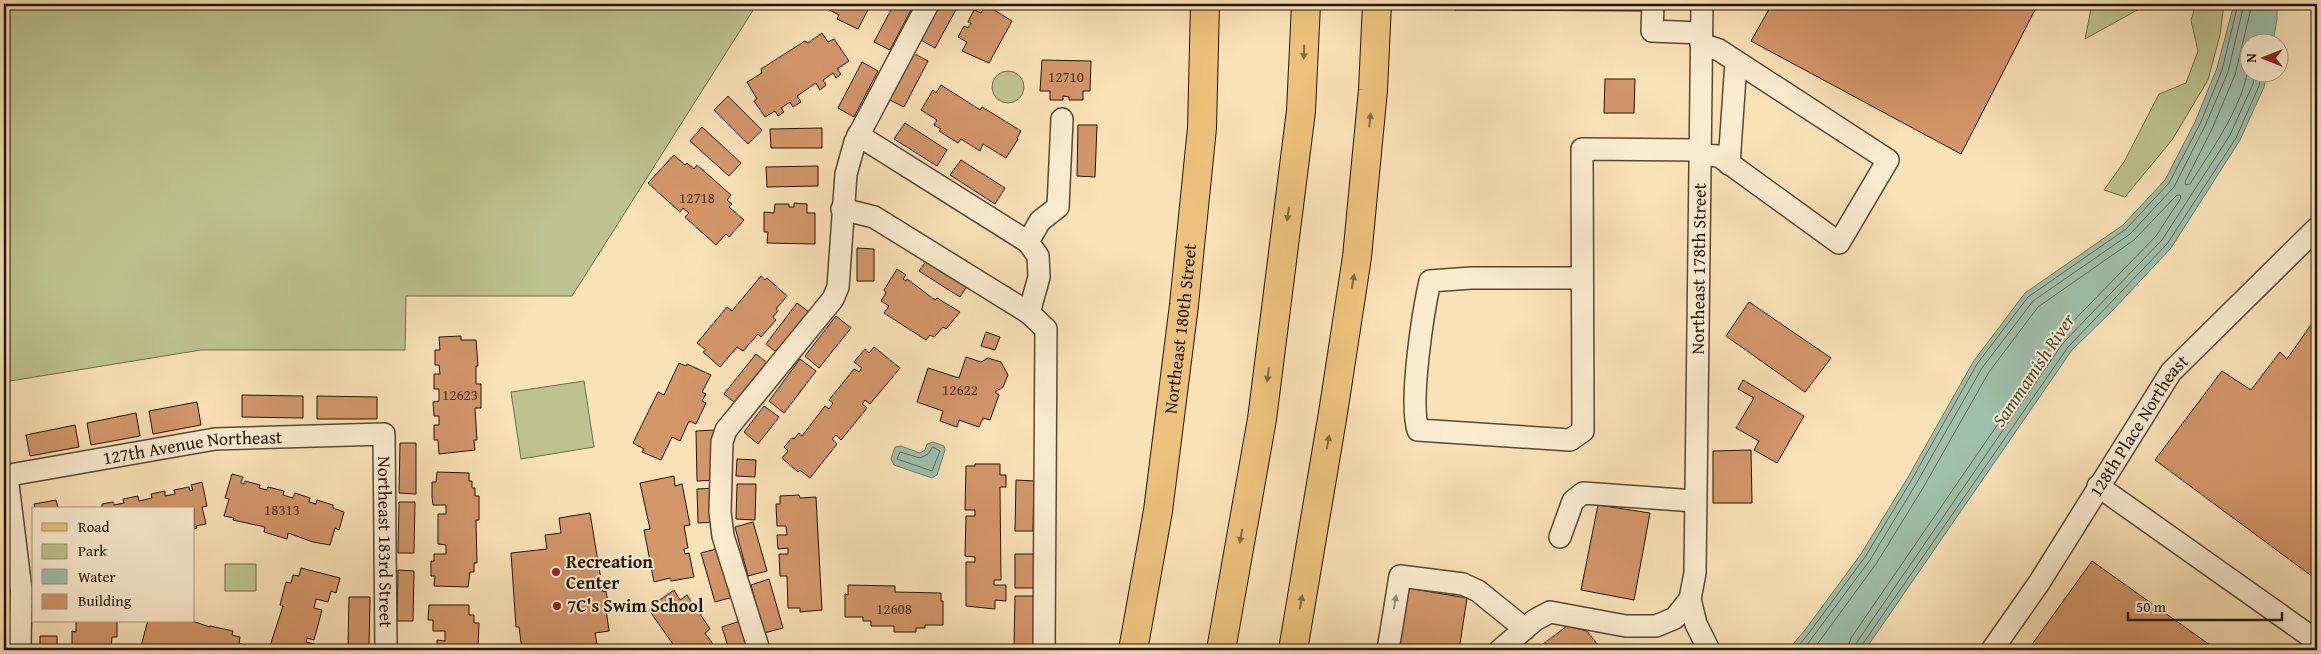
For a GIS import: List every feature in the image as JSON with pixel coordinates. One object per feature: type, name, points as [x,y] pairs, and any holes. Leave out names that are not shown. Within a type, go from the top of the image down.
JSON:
[{"type":"main road","name":"Northeast 180th Street","points":[[1133,650],[1158,511],[1184,305],[1202,128],[1205,4]]},
{"type":"main road","points":[[1221,650],[1262,419],[1301,112],[1306,4]]},
{"type":"main road","points":[[1293,650],[1357,257],[1374,90],[1377,4]]},
{"type":"street","points":[[759,650],[723,536],[720,512],[722,442],[726,430],[833,299],[838,287],[842,209],[846,174],[858,135],[928,4]]},
{"type":"street","points":[[1582,278],[1472,278],[1430,281],[1424,305],[1414,415],[1418,430],[1570,440],[1583,431],[1582,149],[1700,153],[1719,156],[1839,243],[1888,160],[1702,38],[1652,31],[1653,4]]},
{"type":"street","name":"Northeast 178th Street","points":[[1690,599],[1695,573],[1702,4]]},
{"type":"street","points":[[1729,164],[1736,62]]},
{"type":"street","points":[[1028,242],[1040,221],[1058,207],[1062,119]]},
{"type":"street","points":[[858,135],[1028,242],[1038,256],[1039,277],[1029,312]]},
{"type":"street","points":[[842,209],[874,217],[1029,312],[1046,329],[1044,650]]},
{"type":"street","name":"128th Place Northeast","points":[[1992,650],[2039,583],[2171,372],[2317,228]]},
{"type":"street","name":"127th Avenue Northeast","points":[[6,476],[215,439],[384,434]]},
{"type":"street","name":"Northeast 183rd Street","points":[[384,434],[386,650]]},
{"type":"street","points":[[6,476],[21,590],[20,650]]},
{"type":"street","points":[[2098,486],[2317,641]]},
{"type":"street","points":[[1560,537],[1573,501],[1583,493],[1695,501]]},
{"type":"street","points":[[1388,650],[1400,576],[1463,584],[1478,592],[1525,629]]},
{"type":"street","points":[[1500,650],[1535,620],[1550,612],[1626,626],[1656,626],[1675,618],[1690,599]]},
{"type":"street","points":[[1690,599],[1696,624],[1709,650]]},
{"type":"green space","points":[[4,4],[757,4],[572,296],[406,296],[405,350],[201,350],[4,382]]},
{"type":"green space","points":[[2092,4],[2148,4],[2085,39]]},
{"type":"green space","points":[[2196,4],[2224,4],[2220,35],[2208,80],[2172,140],[2125,197],[2104,190],[2124,162],[2159,94],[2186,83],[2198,51],[2191,20]]},
{"type":"green space","points":[[1008,71],[1019,76],[1024,87],[1019,98],[1008,103],[997,98],[992,87],[997,76]]},
{"type":"green space","points":[[584,381],[594,447],[521,459],[511,392]]},
{"type":"green space","points":[[225,564],[256,564],[256,591],[225,591]]},
{"type":"water","name":"Sammamish River","points":[[2234,4],[2277,4],[2275,32],[2238,32],[2238,82],[2265,82],[2264,87],[2240,140],[2171,248],[2113,310],[2072,350],[1865,650],[1788,650],[1861,554],[1907,479],[1973,362],[2025,293],[2123,225],[2165,180],[2195,122],[2217,68]]},
{"type":"water","points":[[933,442],[944,446],[945,450],[937,475],[932,478],[894,465],[891,459],[895,447],[901,446],[920,453],[925,450],[927,444]]},
{"type":"building","points":[[826,4],[871,4],[858,29],[837,19],[839,15],[824,7]]},
{"type":"building","points":[[894,4],[914,4],[890,50],[874,42]]},
{"type":"building","points":[[938,4],[959,4],[935,48],[919,39]]},
{"type":"building","points":[[1455,4],[1643,4],[1643,11],[1455,10]]},
{"type":"building","points":[[1772,4],[2038,4],[1961,154],[1751,41]]},
{"type":"building","points":[[986,5],[1012,21],[989,63],[962,51],[967,42],[958,37],[964,26],[968,28],[971,23],[968,22],[974,10],[981,13]]},
{"type":"building","points":[[822,33],[828,42],[834,39],[849,61],[837,69],[841,74],[836,78],[833,73],[823,80],[826,85],[820,90],[816,83],[797,96],[801,102],[793,107],[790,102],[781,108],[784,112],[778,116],[775,111],[765,117],[754,101],[757,99],[747,82],[762,73],[761,69],[805,41],[808,43]]},
{"type":"building","points":[[913,53],[928,61],[904,107],[888,99]]},
{"type":"building","points":[[1042,60],[1091,61],[1090,91],[1083,91],[1083,100],[1069,100],[1069,97],[1063,96],[1063,100],[1050,100],[1050,91],[1040,91]]},
{"type":"building","points":[[862,62],[878,71],[854,117],[838,108]]},
{"type":"building","points":[[1605,79],[1635,79],[1634,113],[1604,113]]},
{"type":"building","points":[[941,85],[980,110],[982,107],[1021,131],[1006,158],[983,144],[980,151],[961,139],[958,143],[939,131],[941,129],[934,125],[937,120],[921,110],[933,90],[936,93]]},
{"type":"building","points":[[728,96],[762,130],[748,144],[714,110]]},
{"type":"building","points":[[905,123],[947,150],[937,166],[894,139]]},
{"type":"building","points":[[1078,125],[1097,125],[1095,177],[1077,176]]},
{"type":"building","points":[[702,127],[741,163],[729,176],[690,141]]},
{"type":"building","points":[[822,128],[822,148],[771,148],[770,129]]},
{"type":"building","points":[[674,155],[685,165],[687,163],[694,169],[697,165],[731,195],[727,200],[732,204],[729,207],[744,220],[729,237],[726,234],[716,245],[685,217],[689,213],[683,208],[680,212],[648,183]]},
{"type":"building","points":[[961,160],[1005,188],[995,204],[950,175]]},
{"type":"building","points":[[818,166],[818,186],[767,187],[766,167]]},
{"type":"building","points":[[794,203],[807,204],[807,213],[815,213],[815,244],[767,243],[768,232],[764,232],[764,212],[774,213],[775,204],[789,204],[789,207],[794,207]]},
{"type":"building","points":[[857,248],[874,249],[874,281],[857,281]]},
{"type":"building","points":[[929,257],[969,283],[960,297],[919,271]]},
{"type":"building","points":[[897,269],[906,275],[903,279],[906,281],[907,279],[935,300],[937,298],[960,312],[946,329],[943,327],[934,337],[930,335],[926,340],[884,313],[889,306],[881,301],[886,293],[884,290]]},
{"type":"building","points":[[761,276],[765,280],[767,278],[787,296],[776,309],[778,311],[773,317],[776,320],[761,337],[758,334],[743,351],[737,347],[720,367],[703,352],[706,350],[697,343],[727,307],[732,311]]},
{"type":"building","points":[[1749,302],[1831,358],[1805,392],[1726,336]]},
{"type":"building","points":[[797,303],[812,314],[780,355],[766,344]]},
{"type":"building","points":[[836,316],[851,328],[819,368],[805,356]]},
{"type":"building","points":[[2317,316],[2317,580],[2155,460],[2222,371],[2251,390],[2280,352],[2287,359]]},
{"type":"building","points":[[986,332],[1000,337],[995,350],[981,346]]},
{"type":"building","points":[[461,336],[461,340],[476,340],[478,366],[476,366],[476,384],[481,384],[481,408],[475,408],[477,440],[474,440],[475,450],[439,454],[438,440],[434,440],[434,425],[439,425],[439,416],[434,416],[433,402],[439,401],[439,389],[434,389],[434,374],[440,374],[439,365],[435,365],[435,350],[440,350],[439,337]]},
{"type":"building","points":[[874,347],[900,368],[870,404],[865,400],[862,404],[867,408],[841,440],[836,435],[832,439],[837,444],[810,478],[800,470],[798,472],[782,458],[788,451],[784,447],[799,433],[802,436],[825,406],[829,409],[833,403],[829,400],[854,369],[859,372],[862,368],[854,362],[865,349],[869,353]]},
{"type":"building","points":[[756,354],[771,366],[739,406],[724,394]]},
{"type":"building","points":[[966,357],[981,362],[988,358],[1001,362],[1008,375],[1003,387],[995,392],[999,395],[990,420],[983,418],[979,427],[959,420],[957,427],[940,421],[943,411],[917,402],[928,368],[959,378]]},
{"type":"building","points":[[800,359],[816,371],[784,413],[769,401]]},
{"type":"building","points":[[679,363],[686,366],[687,364],[711,375],[702,392],[706,394],[702,401],[706,403],[696,424],[689,421],[680,441],[672,437],[661,460],[642,452],[644,449],[633,443],[658,392],[664,395]]},
{"type":"building","points":[[1743,380],[1804,416],[1777,463],[1754,450],[1759,441],[1736,428],[1754,398],[1738,389]]},
{"type":"building","points":[[242,395],[303,396],[303,418],[242,417]]},
{"type":"building","points":[[317,396],[377,397],[377,419],[317,419]]},
{"type":"building","points":[[197,402],[201,425],[153,434],[149,411]]},
{"type":"building","points":[[764,406],[779,417],[758,444],[744,432]]},
{"type":"building","points":[[136,413],[140,436],[91,445],[87,423]]},
{"type":"building","points":[[75,425],[79,447],[30,456],[26,435]]},
{"type":"building","points":[[715,430],[717,480],[697,481],[696,431]]},
{"type":"building","points":[[400,443],[416,443],[416,494],[399,493]]},
{"type":"building","points":[[1751,450],[1752,503],[1713,503],[1713,451]]},
{"type":"building","points":[[737,459],[756,460],[755,477],[736,476]]},
{"type":"building","points":[[975,464],[1000,464],[1000,475],[1006,475],[1006,487],[1000,487],[1001,580],[994,580],[994,585],[1006,585],[1006,601],[995,600],[995,609],[966,606],[966,562],[975,562],[975,557],[965,556],[966,516],[975,516],[975,510],[965,510],[966,466],[975,466]]},
{"type":"building","points":[[437,472],[469,473],[469,481],[472,481],[472,488],[475,488],[475,496],[479,496],[479,520],[476,520],[477,563],[474,563],[474,572],[470,572],[468,587],[434,586],[435,576],[431,576],[431,561],[434,561],[434,554],[446,554],[446,545],[438,544],[438,514],[446,514],[446,505],[433,505],[432,497],[432,482],[436,482]]},
{"type":"building","points":[[232,474],[243,477],[241,483],[244,484],[245,481],[260,485],[259,488],[267,490],[268,487],[284,491],[283,495],[293,498],[295,493],[310,498],[309,502],[316,504],[317,500],[333,505],[333,508],[344,512],[339,530],[335,528],[330,545],[313,542],[288,533],[287,539],[264,532],[265,527],[233,520],[234,518],[224,516],[229,499],[225,498]]},
{"type":"building","points":[[674,476],[675,486],[682,484],[690,525],[684,526],[688,548],[684,549],[685,554],[689,553],[694,577],[671,581],[670,578],[654,582],[644,530],[650,529],[640,483]]},
{"type":"building","points":[[1016,480],[1034,481],[1033,531],[1015,531]]},
{"type":"building","points":[[202,482],[207,506],[202,507],[206,524],[196,526],[197,528],[195,529],[195,507],[102,507],[102,504],[113,502],[114,505],[124,503],[123,499],[138,496],[139,501],[152,498],[151,494],[165,491],[165,496],[175,494],[174,490],[189,487],[190,491],[193,490],[191,485]]},
{"type":"building","points":[[737,484],[756,484],[755,520],[736,519]]},
{"type":"building","points":[[716,488],[717,522],[698,523],[697,489]]},
{"type":"building","points":[[799,495],[800,498],[816,497],[822,610],[800,612],[800,608],[788,608],[787,576],[780,576],[779,554],[788,554],[788,548],[778,549],[777,535],[787,535],[786,526],[777,526],[776,504],[780,504],[780,496]]},
{"type":"building","points":[[56,500],[58,507],[35,507],[34,504]]},
{"type":"building","points":[[399,502],[415,502],[414,553],[398,553]]},
{"type":"building","points":[[1598,505],[1650,513],[1634,600],[1581,590]]},
{"type":"building","name":"Recreation Center","points":[[590,513],[603,592],[606,591],[609,609],[606,609],[609,631],[595,633],[597,644],[559,650],[522,650],[519,627],[516,627],[511,553],[547,549],[545,535],[561,533],[559,518]]},
{"type":"building","points":[[753,522],[767,571],[748,576],[735,527]]},
{"type":"building","points":[[720,548],[733,597],[715,602],[701,553]]},
{"type":"building","points":[[1015,554],[1034,554],[1034,588],[1015,588]]},
{"type":"building","points":[[2092,561],[2217,650],[2028,650]]},
{"type":"building","points":[[301,568],[340,578],[336,593],[331,591],[328,602],[316,599],[314,608],[322,610],[314,640],[307,638],[306,642],[322,646],[321,650],[273,650],[274,647],[270,646],[283,606],[280,605],[286,582],[291,583],[293,575],[299,576]]},
{"type":"building","points":[[398,570],[414,571],[413,621],[397,621]]},
{"type":"building","points":[[769,579],[783,628],[764,633],[751,585]]},
{"type":"building","points":[[848,585],[895,586],[895,592],[941,593],[943,625],[925,625],[925,628],[916,628],[916,632],[894,632],[894,626],[871,626],[871,621],[863,621],[863,617],[845,617],[845,594],[848,595]]},
{"type":"building","points":[[1407,588],[1467,598],[1459,650],[1397,650]]},
{"type":"building","points":[[674,590],[680,600],[687,595],[694,606],[690,608],[694,614],[698,611],[710,629],[705,633],[717,650],[677,650],[649,610]]},
{"type":"building","points":[[1015,596],[1034,596],[1033,647],[1014,646]]},
{"type":"building","points":[[349,597],[370,597],[369,646],[348,645]]},
{"type":"building","points":[[429,605],[469,605],[469,615],[474,615],[474,623],[479,623],[478,647],[476,647],[476,650],[437,650],[437,640],[445,641],[445,631],[433,631],[433,620],[428,620]]},
{"type":"building","points":[[740,621],[748,650],[729,650],[722,627]]},
{"type":"building","points":[[76,622],[117,622],[117,637],[112,637],[111,650],[76,650],[77,646],[72,646],[72,631],[76,632]]},
{"type":"building","points":[[147,622],[195,622],[233,631],[232,635],[240,637],[239,643],[248,646],[246,650],[140,650]]},
{"type":"building","points":[[1567,626],[1587,631],[1601,649],[1535,650]]},
{"type":"building","points":[[40,636],[57,636],[57,650],[40,650]]},
{"type":"building","points":[[793,645],[844,646],[844,650],[792,650]]},
{"type":"building","points":[[397,646],[413,646],[413,650],[397,650]]},
{"type":"building","points":[[862,646],[913,647],[912,650],[862,650]]},
{"type":"building","points":[[953,648],[1005,648],[1005,650],[953,650]]},
{"type":"place","name":"Recreation Center","points":[[556,572]]},
{"type":"place","name":"7C's Swim School","points":[[557,606]]}]
